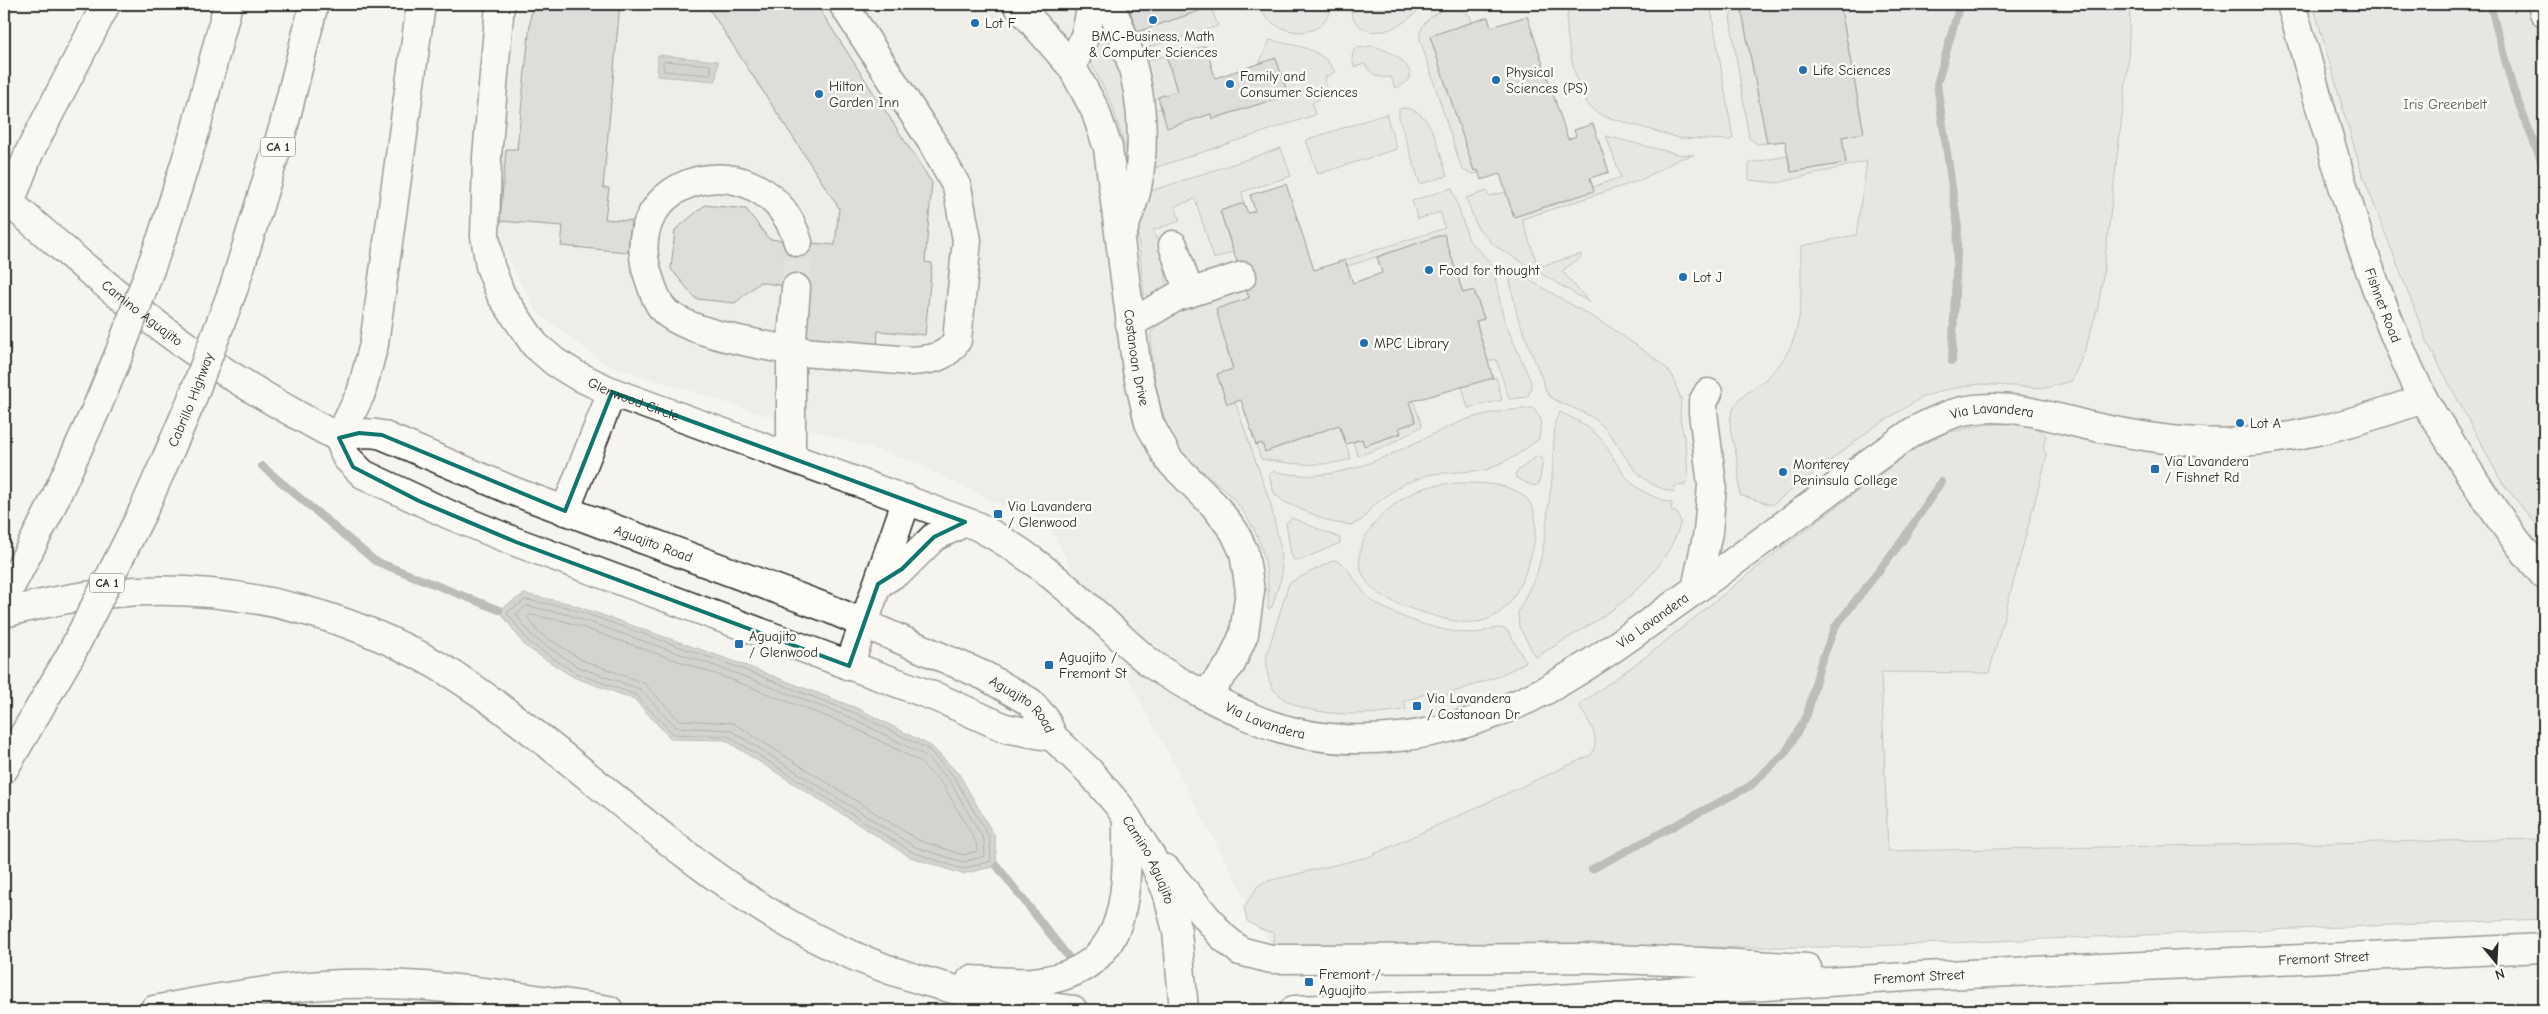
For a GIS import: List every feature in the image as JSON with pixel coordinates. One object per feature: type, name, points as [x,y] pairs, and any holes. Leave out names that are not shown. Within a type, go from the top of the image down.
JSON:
[{"type":"main road","points":[[6,207],[29,153],[106,4]]},
{"type":"main road","points":[[4,599],[77,453],[119,354],[163,234],[195,132],[228,4]]},
{"type":"main road","name":"Cabrillo Highway","points":[[4,769],[71,654],[151,493],[190,404],[234,288],[284,125],[314,4]]},
{"type":"main road","points":[[339,438],[361,393],[374,344],[421,4]]},
{"type":"main road","name":"Glenwood Circle","points":[[500,4],[487,156],[485,236],[490,266],[501,295],[535,345],[555,362],[576,375],[612,392],[907,499]]},
{"type":"main road","points":[[798,242],[786,214],[773,198],[755,187],[733,180],[710,179],[686,184],[668,194],[654,210],[649,223],[644,253],[647,273],[654,294],[666,313],[684,324],[791,351],[879,360],[929,360],[942,356],[953,347],[957,340],[967,240],[957,187],[928,135],[843,4]]},
{"type":"main road","name":"Costanoan Drive","points":[[1017,4],[1072,67],[1095,110],[1108,148],[1130,324],[1144,403],[1158,444],[1169,460],[1214,505],[1234,531],[1244,552],[1249,572],[1249,613],[1242,641],[1231,664],[1206,694]]},
{"type":"main road","points":[[1072,67],[1086,34],[1092,4]]},
{"type":"main road","points":[[1106,4],[1120,28],[1131,59],[1141,110],[1143,145],[1137,189],[1120,240]]},
{"type":"main road","name":"Fishnet Road","points":[[2291,4],[2349,210],[2369,268],[2423,399],[2481,493],[2520,548],[2544,576]]},
{"type":"main road","points":[[2542,4],[2544,12]]},
{"type":"main road","name":"Camino Aguajito","points":[[6,207],[172,336],[252,389],[339,438]]},
{"type":"main road","points":[[1173,245],[1189,293]]},
{"type":"main road","points":[[1130,324],[1176,297],[1242,276]]},
{"type":"main road","points":[[791,456],[791,351],[796,288]]},
{"type":"main road","points":[[565,511],[612,392]]},
{"type":"main road","points":[[1696,589],[1708,532],[1712,485],[1703,412],[1703,402],[1708,393]]},
{"type":"main road","name":"Via Lavandera","points":[[907,499],[965,522],[1008,542],[1034,560],[1153,664],[1206,694],[1275,726],[1315,736],[1350,740],[1386,740],[1454,727],[1494,713],[1546,690],[1602,656],[1914,431],[1945,416],[1987,408],[2019,409],[2117,432],[2155,438],[2217,442],[2252,441],[2298,436],[2423,399]]},
{"type":"main road","name":"Aguajito Road","points":[[359,433],[382,435],[565,511],[864,624],[986,676],[1014,692],[1030,702],[1045,719],[1052,737],[1006,728],[941,699],[508,539],[419,501],[363,474],[353,467],[346,457],[339,438],[359,433]]},
{"type":"main road","points":[[849,666],[907,499]]},
{"type":"main road","points":[[878,584],[902,570],[934,537],[965,522]]},
{"type":"main road","points":[[4,613],[104,594],[173,592],[260,601],[316,614],[354,627],[425,659],[476,690],[704,867],[776,916],[856,957],[909,978],[989,998],[1073,1010]]},
{"type":"main road","name":"Camino Aguajito","points":[[1052,737],[1098,781],[1127,818],[1151,856],[1173,911],[1180,950],[1184,1010]]},
{"type":"main road","points":[[909,978],[1031,982],[1064,976],[1095,960],[1113,938],[1123,910],[1126,879],[1127,818]]},
{"type":"main road","points":[[1127,818],[1179,885],[1222,936],[1240,951],[1271,959],[1286,961],[1581,958],[1702,962],[1923,976]]},
{"type":"main road","name":"Fremont Street","points":[[1294,1010],[1495,1002],[1923,976],[2544,948]]},
{"type":"main road","points":[[154,1010],[266,990],[324,985],[384,985],[501,994],[609,1010]]},
{"type":"highlighted area","points":[[612,392],[965,522],[934,537],[902,569],[878,584],[849,666],[516,542],[419,501],[353,467],[339,438],[359,433],[382,435],[565,511]]},
{"type":"shaded area","name":"Monterey Peninsula College","points":[[519,4],[2313,4],[2361,171],[2428,344],[2501,481],[2544,534],[2544,915],[1272,948],[1095,616],[1052,531],[916,463],[605,364],[535,311],[497,235],[506,108]]},
{"type":"green space","points":[[1117,4],[1128,4],[1137,32],[1211,7],[1218,26],[1136,51]]},
{"type":"green space","points":[[1257,4],[1334,4],[1321,25],[1310,31],[1301,32],[1292,31],[1274,24],[1261,12]]},
{"type":"green space","points":[[1351,4],[1425,4],[1412,17],[1394,27],[1376,32],[1367,30],[1357,23],[1352,16]]},
{"type":"green space","points":[[1570,4],[1713,4],[1711,9],[1733,138],[1730,140],[1679,138],[1603,116],[1593,110],[1585,99],[1580,87],[1571,57],[1567,26],[1567,13]]},
{"type":"green space","points":[[1840,4],[2130,4],[2128,66],[2103,275],[2098,307],[2086,347],[2072,381],[2045,388],[1979,384],[1944,390],[1921,398],[1874,427],[1772,505],[1740,495],[1738,464],[1730,418],[1738,401],[1770,375],[1782,361],[1791,346],[1796,331],[1801,299],[1801,246],[1856,235],[1867,161],[1778,183],[1749,180],[1749,163],[1787,156],[1791,172],[1846,163],[1842,137],[1864,133]]},
{"type":"green space","name":"Iris Greenbelt","points":[[2313,4],[2544,4],[2544,534],[2501,481],[2428,344],[2361,171]]},
{"type":"green space","points":[[1454,7],[1461,7],[1470,16],[1472,22],[1430,36],[1474,171],[1478,170],[1478,173],[1473,174],[1463,170],[1460,164],[1420,39],[1423,25],[1433,15]]},
{"type":"green space","points":[[1741,7],[1767,143],[1757,144],[1749,138],[1730,17],[1733,10]]},
{"type":"green space","points":[[1101,12],[1134,106],[1127,153],[1112,105],[1089,59]]},
{"type":"green space","points":[[1270,40],[1299,46],[1316,52],[1330,64],[1335,72],[1325,77],[1326,86],[1324,93],[1320,99],[1312,103],[1315,115],[1151,169],[1148,112],[1161,108],[1211,114],[1213,119],[1288,95],[1276,59],[1259,64]]},
{"type":"green space","points":[[1373,46],[1390,53],[1405,64],[1409,70],[1410,77],[1405,83],[1395,88],[1391,77],[1376,75],[1365,64],[1354,67],[1352,57],[1355,48]]},
{"type":"green space","points":[[1166,55],[1177,91],[1147,102],[1138,64]]},
{"type":"green space","points":[[1404,108],[1422,116],[1429,124],[1438,145],[1447,176],[1420,184],[1399,118],[1399,109]]},
{"type":"green space","points":[[1386,114],[1397,149],[1318,174],[1306,140]]},
{"type":"green space","points":[[1606,136],[1677,154],[1694,155],[1679,159],[1641,180],[1522,219],[1538,267],[1581,254],[1581,257],[1562,271],[1590,303],[1495,246],[1477,227],[1466,198],[1487,191],[1489,196],[1506,192],[1514,217],[1594,191],[1593,187],[1621,177]]},
{"type":"green space","points":[[1281,148],[1291,176],[1242,192],[1244,203],[1220,211],[1233,252],[1214,259],[1195,199],[1175,206],[1180,221],[1153,230],[1159,245],[1162,245],[1167,287],[1151,298],[1144,294],[1138,237],[1145,193]]},
{"type":"green space","points":[[1452,188],[1469,240],[1490,262],[1493,268],[1504,320],[1531,382],[1531,389],[1527,397],[1509,399],[1496,359],[1488,361],[1476,321],[1484,318],[1474,290],[1463,293],[1444,235],[1348,266],[1345,260],[1445,228],[1440,212],[1418,219],[1412,201]]},
{"type":"green space","points":[[1512,270],[1610,327],[1657,360],[1671,373],[1681,399],[1680,418],[1686,448],[1688,476],[1685,485],[1675,486],[1674,492],[1658,487],[1646,480],[1637,472],[1615,441],[1596,420],[1548,395],[1517,315],[1510,281]]},
{"type":"green space","points":[[1245,287],[1249,298],[1226,349],[1233,369],[1217,374],[1227,404],[1235,402],[1270,502],[1280,546],[1282,575],[1272,607],[1268,609],[1268,589],[1263,554],[1251,523],[1229,494],[1188,459],[1176,444],[1163,414],[1152,363],[1151,332],[1170,313]]},
{"type":"green space","points":[[1496,377],[1502,400],[1468,408],[1462,387]]},
{"type":"green space","points":[[1413,400],[1422,426],[1389,445],[1358,456],[1353,442],[1362,439],[1364,445],[1401,434],[1399,428],[1416,422],[1409,402]]},
{"type":"green space","points":[[1533,408],[1541,419],[1539,439],[1514,457],[1486,470],[1431,474],[1403,484],[1374,505],[1362,520],[1352,525],[1331,522],[1284,502],[1274,493],[1269,475],[1274,471],[1299,475],[1345,470],[1368,464],[1464,420],[1494,413]]},
{"type":"green space","points":[[1560,412],[1598,435],[1629,480],[1647,494],[1672,503],[1671,510],[1677,513],[1681,522],[1671,546],[1641,586],[1602,617],[1536,657],[1519,627],[1518,612],[1537,573],[1543,550],[1552,479],[1555,422]]},
{"type":"green space","points":[[2016,424],[2033,427],[2046,436],[2043,448],[2047,456],[1989,673],[1881,672],[1888,851],[2544,839],[2544,919],[1846,947],[1272,948],[1274,933],[1260,929],[1247,921],[1244,907],[1258,886],[1264,882],[1368,857],[1591,755],[1594,748],[1595,735],[1579,705],[1648,655],[1774,554],[1915,448],[1946,433],[1982,425]]},
{"type":"green space","points":[[1339,425],[1351,459],[1340,462],[1295,464],[1261,459],[1256,445],[1262,443],[1265,452]]},
{"type":"green space","points":[[1537,456],[1543,459],[1539,484],[1534,486],[1516,478],[1515,473]]},
{"type":"green space","points":[[1456,483],[1473,483],[1509,488],[1527,499],[1533,509],[1536,523],[1531,555],[1520,586],[1505,608],[1494,616],[1482,621],[1448,620],[1400,605],[1372,588],[1363,575],[1359,561],[1361,547],[1367,533],[1377,520],[1402,499],[1428,487]]},
{"type":"green space","points":[[1292,518],[1340,538],[1340,543],[1301,560],[1294,560],[1291,554],[1286,523]]},
{"type":"green space","points":[[1334,560],[1340,562],[1345,567],[1370,599],[1388,610],[1411,620],[1435,628],[1460,632],[1477,633],[1495,628],[1508,631],[1526,662],[1499,676],[1429,701],[1425,694],[1404,701],[1406,709],[1375,713],[1337,714],[1301,707],[1286,700],[1275,691],[1270,683],[1267,654],[1289,583]]},
{"type":"water","points":[[658,55],[718,61],[716,81],[657,76]]},
{"type":"water","points":[[524,594],[568,603],[739,663],[859,709],[931,746],[959,774],[995,837],[997,866],[962,874],[910,857],[725,740],[671,739],[634,699],[573,677],[525,646],[499,610]]},
{"type":"building","points":[[532,4],[620,4],[603,188],[609,188],[605,219],[631,221],[628,252],[561,246],[563,226],[500,221],[506,149],[517,149]]},
{"type":"building","name":"Hilton Garden Inn","points":[[706,4],[816,4],[932,183],[925,262],[932,263],[925,335],[878,331],[877,351],[797,343],[796,288],[760,282],[735,303],[696,299],[671,269],[675,230],[705,205],[746,209],[769,239],[835,245],[839,208]]},
{"type":"building","name":"BMC-Business, Math & Computer Sciences","points":[[1128,4],[1210,4],[1211,7],[1137,32]]},
{"type":"building","name":"Life Sciences","points":[[1762,4],[1840,4],[1864,133],[1842,137],[1846,163],[1791,172],[1785,141],[1767,143],[1741,7]]},
{"type":"building","name":"Physical Sciences (PS)","points":[[1527,16],[1568,139],[1576,136],[1574,130],[1593,124],[1609,172],[1590,178],[1594,191],[1514,217],[1500,174],[1481,180],[1478,170],[1474,171],[1430,36],[1488,17],[1491,27]]},
{"type":"building","name":"Family and Consumer Sciences","points":[[1206,46],[1215,78],[1276,58],[1288,95],[1212,119],[1211,114],[1167,128],[1158,97],[1177,91],[1167,58]]},
{"type":"building","points":[[1286,184],[1314,270],[1345,260],[1353,283],[1382,273],[1377,257],[1444,234],[1463,293],[1474,290],[1484,319],[1476,321],[1493,378],[1409,402],[1416,422],[1399,428],[1401,433],[1364,446],[1362,439],[1346,444],[1339,425],[1265,452],[1262,443],[1256,445],[1241,400],[1227,404],[1217,374],[1233,369],[1216,309],[1249,298],[1220,211],[1244,203],[1248,213],[1255,211],[1250,195]]},
{"type":"waterway","points":[[1952,361],[1958,228],[1937,84],[1960,4]]},
{"type":"waterway","points":[[2490,4],[2513,89],[2544,168]]},
{"type":"waterway","points":[[262,466],[375,561],[499,610]]},
{"type":"waterway","points":[[1592,869],[1750,786],[1786,752],[1807,715],[1820,665],[1835,627],[1902,541],[1941,482]]},
{"type":"waterway","points":[[997,866],[1073,963]]},
{"type":"tunnel","points":[[796,288],[798,242]]},
{"type":"place","name":"BMC-Business, Math & Computer Sciences","points":[[1153,20]]},
{"type":"place","name":"Lot F","points":[[975,23]]},
{"type":"place","name":"Life Sciences","points":[[1803,70]]},
{"type":"place","name":"Physical Sciences (PS)","points":[[1496,80]]},
{"type":"place","name":"Family and Consumer Sciences","points":[[1230,84]]},
{"type":"place","name":"Hilton Garden Inn","points":[[819,94]]},
{"type":"place","name":"Food for thought","points":[[1429,270]]},
{"type":"place","name":"Lot J","points":[[1683,277]]},
{"type":"place","name":"MPC Library","points":[[1364,343]]},
{"type":"place","name":"Lot A","points":[[2240,423]]},
{"type":"place","name":"Via Lavandera / Fishnet Rd","points":[[2155,469]]},
{"type":"place","name":"Monterey Peninsula College","points":[[1783,472]]},
{"type":"place","name":"Via Lavandera / Glenwood","points":[[998,514]]},
{"type":"place","name":"Aguajito / Glenwood","points":[[739,644]]},
{"type":"place","name":"Aguajito / Fremont St","points":[[1049,665]]},
{"type":"place","name":"Via Lavandera / Costanoan Dr","points":[[1417,706]]},
{"type":"place","name":"Fremont / Aguajito","points":[[1309,982]]}]
